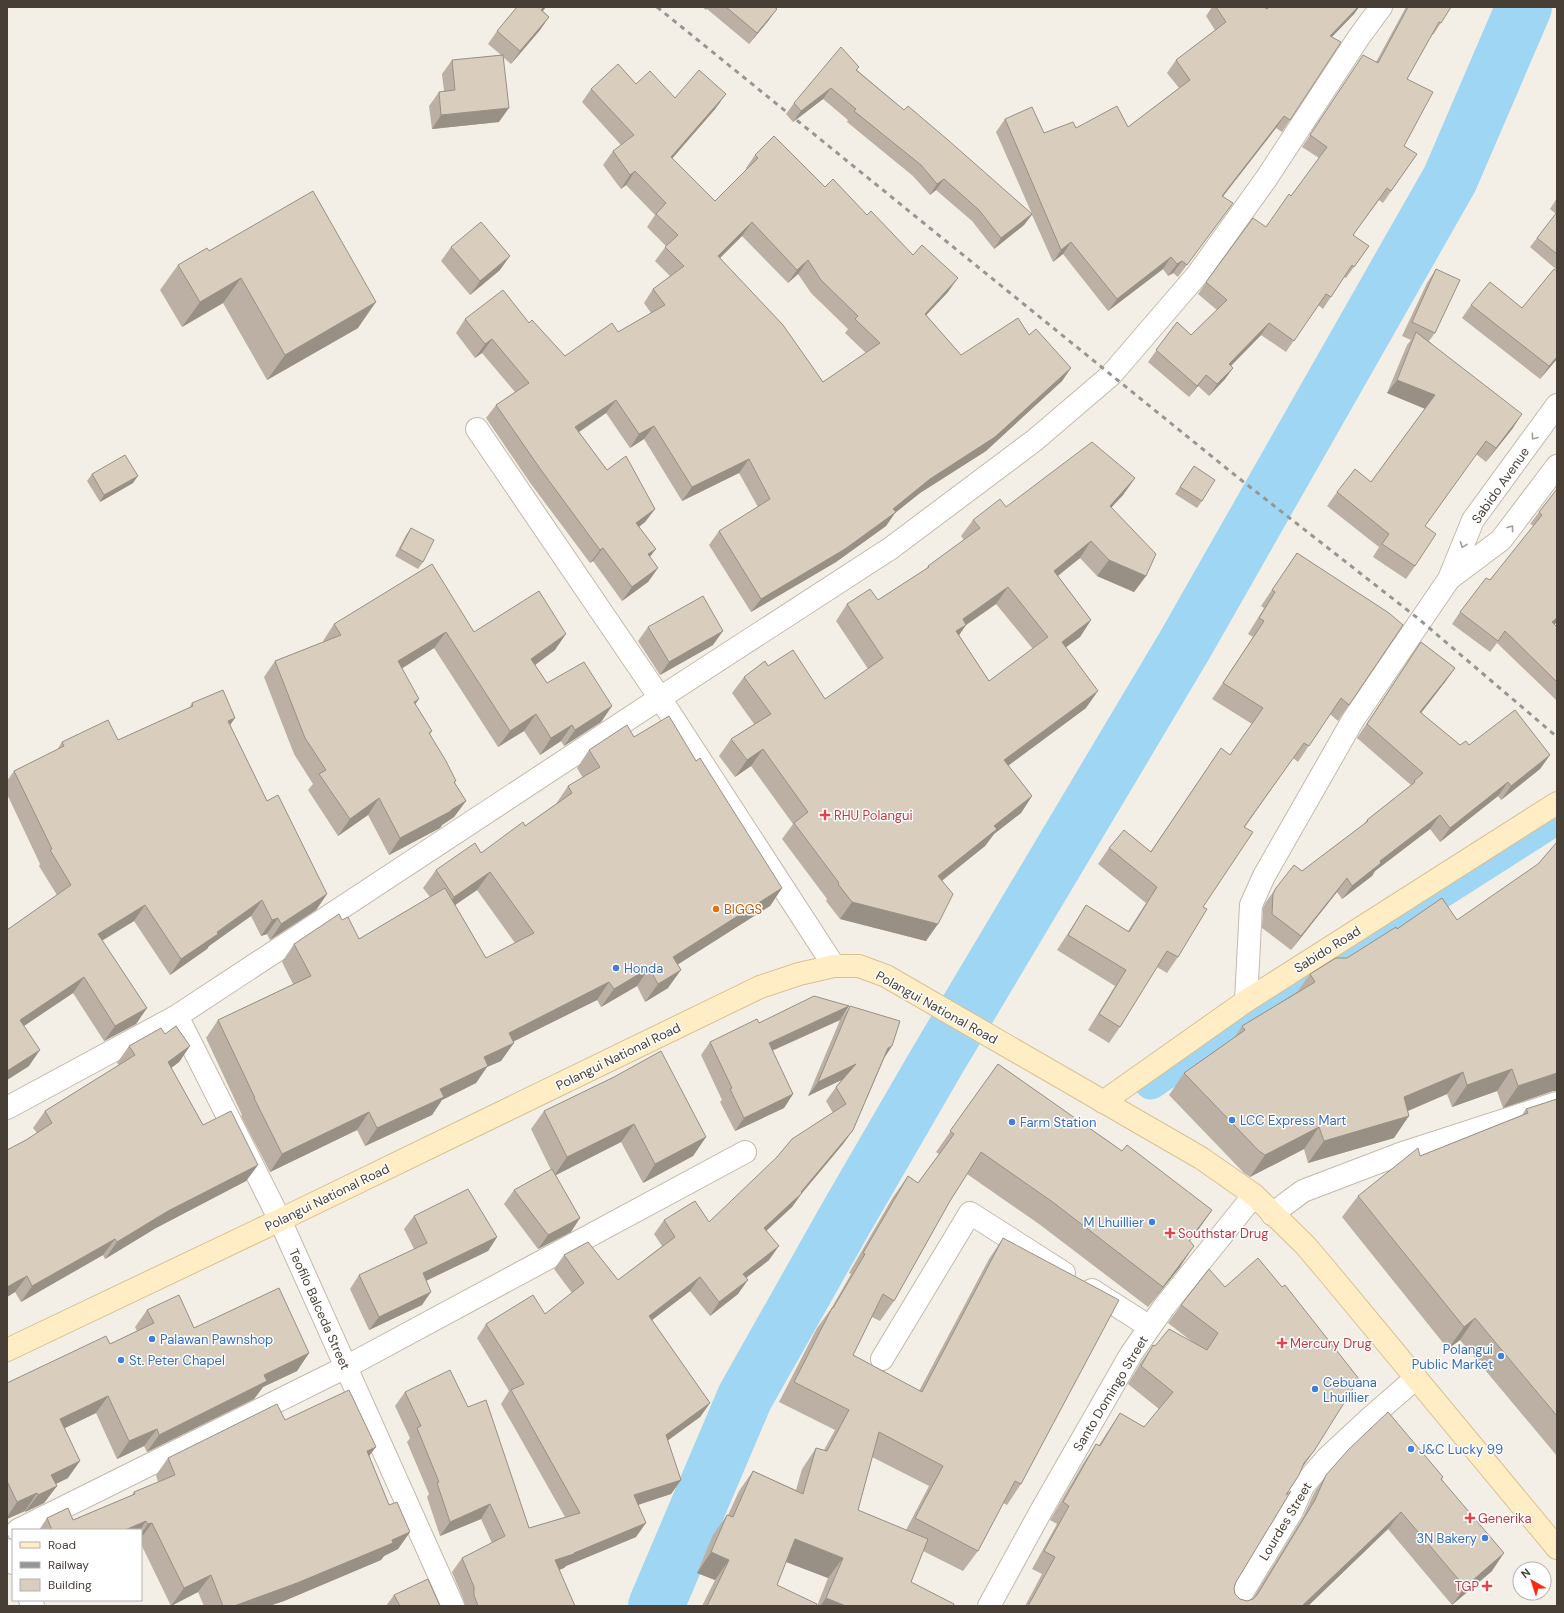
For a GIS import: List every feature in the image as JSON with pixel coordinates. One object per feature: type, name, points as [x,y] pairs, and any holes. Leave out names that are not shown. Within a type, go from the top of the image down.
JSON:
[{"type":"main road","name":"Sabido Road","points":[[1103,1102],[1246,1001],[1557,803]]},
{"type":"main road","name":"Polangui National Road","points":[[7,1350],[280,1220],[760,987],[799,974],[834,966],[858,966],[886,976],[919,994],[1007,1047],[1201,1158],[1254,1195],[1305,1245],[1324,1267],[1557,1548]]},
{"type":"street","points":[[7,1108],[177,1016],[381,884],[660,698],[891,548],[1036,440],[1111,375],[1197,275],[1266,179],[1359,37],[1381,7]]},
{"type":"street","name":"Sabido Avenue","points":[[1449,579],[1473,520],[1557,405]]},
{"type":"street","points":[[477,429],[660,698],[834,966]]},
{"type":"street","points":[[1246,1001],[1251,905],[1264,876],[1353,720],[1449,579],[1501,540],[1557,466]]},
{"type":"street","name":"Teofilo Balceda Street","points":[[177,1016],[280,1220],[453,1606]]},
{"type":"street","points":[[1272,1214],[1303,1191],[1400,1154],[1557,1103]]},
{"type":"street","points":[[20,1529],[346,1367],[745,1152]]},
{"type":"street","name":"Santo Domingo Street","points":[[989,1606],[1044,1504],[1131,1354],[1169,1300],[1254,1195]]},
{"type":"street","points":[[882,1359],[970,1213],[1150,1327]]},
{"type":"street","name":"Lourdes Street","points":[[1234,1606],[1292,1511],[1303,1486],[1327,1458],[1416,1378]]},
{"type":"street","points":[[7,1550],[12,1561]]},
{"type":"building","points":[[517,7],[544,7],[541,10],[549,17],[520,51],[497,31]]},
{"type":"building","points":[[726,7],[774,7],[777,9],[757,33]]},
{"type":"building","points":[[1216,7],[1264,7],[1267,9],[1269,7],[1358,7],[1330,36],[1341,42],[1290,120],[1284,116],[1222,196],[1233,203],[1187,265],[1182,261],[1177,264],[1171,257],[1117,299],[1071,242],[1061,250],[1005,119],[1032,107],[1044,133],[1073,122],[1076,128],[1117,106],[1128,127],[1190,80],[1176,60],[1226,22]]},
{"type":"building","points":[[1408,7],[1451,7],[1441,23],[1439,22],[1407,79],[1433,92],[1404,146],[1417,154],[1391,191],[1387,188],[1353,235],[1369,246],[1354,267],[1352,265],[1331,297],[1326,294],[1294,341],[1269,323],[1229,364],[1233,368],[1217,384],[1206,375],[1197,386],[1156,350],[1177,322],[1191,335],[1227,300],[1206,282],[1253,218],[1266,227],[1289,194],[1291,196],[1327,147],[1310,135],[1363,55],[1378,63]]},
{"type":"building","points":[[841,47],[859,67],[856,70],[904,110],[908,106],[1032,214],[1001,238],[979,210],[944,179],[937,184],[921,165],[854,111],[856,109],[831,88],[801,111],[794,103]]},
{"type":"building","points":[[503,55],[509,108],[441,115],[439,92],[455,90],[452,60]]},
{"type":"building","points":[[618,64],[636,84],[650,71],[675,98],[699,70],[726,94],[671,157],[715,201],[758,158],[755,155],[774,136],[825,187],[833,179],[867,215],[871,211],[913,255],[922,245],[958,278],[925,314],[961,355],[1018,318],[1029,335],[1036,329],[1071,368],[995,437],[930,479],[893,509],[896,512],[845,549],[761,599],[719,531],[770,499],[749,459],[692,487],[654,426],[639,434],[616,400],[575,427],[607,470],[626,456],[655,509],[636,523],[656,549],[648,554],[658,568],[632,587],[603,548],[600,550],[541,470],[496,405],[529,383],[492,339],[485,344],[465,319],[503,290],[529,323],[532,320],[565,356],[612,323],[618,332],[665,305],[653,289],[684,266],[665,247],[678,235],[656,214],[666,203],[635,171],[630,175],[613,151],[634,135],[591,89]],"holes":[[[752,222],[797,270],[808,260],[821,280],[858,316],[855,319],[880,343],[823,382],[783,325],[718,256]]]},
{"type":"building","points":[[313,191],[376,302],[285,355],[241,278],[200,302],[178,265],[207,248],[209,251]]},
{"type":"building","points":[[1557,212],[1557,254],[1537,238]]},
{"type":"building","points":[[481,222],[510,256],[480,281],[451,247]]},
{"type":"building","points":[[1436,269],[1460,280],[1435,333],[1412,322]]},
{"type":"building","points":[[1554,269],[1557,271],[1557,357],[1549,366],[1471,305],[1490,282],[1522,308]]},
{"type":"building","points":[[1416,332],[1522,414],[1496,448],[1486,441],[1425,526],[1436,534],[1415,566],[1382,544],[1389,534],[1337,492],[1355,469],[1371,482],[1435,395],[1397,380]]},
{"type":"building","points":[[1092,442],[1135,478],[1110,506],[1156,554],[1146,576],[1109,560],[1091,541],[1054,571],[1091,620],[1062,642],[1098,691],[1004,760],[1032,796],[994,826],[997,829],[938,876],[953,894],[938,924],[852,902],[794,823],[808,812],[763,749],[747,760],[731,739],[771,714],[744,677],[765,661],[768,666],[793,650],[825,699],[883,658],[847,604],[870,589],[878,600],[929,567],[928,566],[980,528],[973,520],[1000,499],[1006,507]],"holes":[[[1008,587],[1048,637],[989,681],[956,631],[966,625],[963,619]]]},
{"type":"building","points":[[125,455],[138,476],[104,495],[92,474]]},
{"type":"building","points":[[1194,466],[1215,480],[1202,501],[1180,487]]},
{"type":"building","points":[[1557,489],[1557,618],[1552,622],[1557,627],[1557,682],[1505,631],[1498,641],[1460,612],[1486,578],[1490,580],[1542,515],[1539,512]]},
{"type":"building","points":[[411,528],[434,540],[423,562],[400,549]]},
{"type":"building","points":[[1297,553],[1389,613],[1403,625],[1349,705],[1341,698],[1309,746],[1304,743],[1244,827],[1253,832],[1203,907],[1207,909],[1178,957],[1167,951],[1120,1027],[1099,1014],[1126,970],[1068,935],[1086,905],[1129,932],[1157,887],[1109,848],[1124,830],[1151,852],[1221,748],[1230,755],[1263,708],[1223,683],[1264,621],[1259,618],[1275,592],[1272,590]]},
{"type":"building","points":[[432,564],[474,632],[539,591],[566,634],[531,659],[547,683],[584,662],[612,706],[575,730],[572,725],[551,738],[536,714],[510,731],[446,632],[398,661],[419,699],[414,702],[432,731],[429,733],[446,761],[456,781],[454,782],[466,801],[451,811],[400,838],[379,798],[350,819],[319,774],[326,770],[305,738],[275,661],[341,635],[334,624]]},
{"type":"building","points":[[703,596],[723,631],[669,662],[648,627]]},
{"type":"building","points":[[1421,642],[1455,668],[1420,712],[1460,745],[1466,741],[1469,745],[1515,710],[1550,755],[1511,786],[1508,782],[1450,828],[1440,815],[1380,861],[1381,863],[1352,886],[1347,878],[1301,936],[1272,914],[1273,894],[1276,888],[1294,865],[1302,871],[1368,821],[1367,820],[1415,782],[1414,781],[1423,773],[1367,724]]},
{"type":"building","points":[[223,690],[235,718],[228,721],[267,801],[278,795],[327,894],[281,924],[278,918],[272,920],[262,900],[217,932],[218,934],[181,959],[145,905],[98,934],[147,1008],[115,1026],[84,977],[20,1020],[40,1050],[7,1071],[7,930],[71,885],[50,850],[52,849],[14,771],[64,746],[62,742],[108,720],[118,740],[193,706],[192,703]]},
{"type":"building","points":[[669,716],[696,761],[700,758],[782,888],[673,957],[681,970],[658,984],[649,968],[614,989],[609,982],[509,1033],[514,1043],[484,1057],[488,1066],[440,1089],[444,1097],[377,1128],[369,1112],[282,1154],[218,1020],[311,976],[294,944],[339,914],[342,920],[348,917],[359,939],[445,888],[486,958],[534,933],[490,872],[454,897],[436,870],[475,843],[481,853],[523,822],[525,826],[572,793],[568,786],[600,767],[589,750],[627,725],[634,737]]},
{"type":"building","points":[[1557,842],[1557,1073],[1518,1086],[1512,1069],[1467,1085],[1463,1072],[1404,1097],[1409,1116],[1324,1141],[1319,1127],[1265,1155],[1259,1151],[1184,1073],[1245,1030],[1242,1026],[1315,982],[1310,974],[1336,958],[1347,958],[1396,927],[1397,929],[1442,898],[1457,920],[1538,864]]},
{"type":"building","points":[[814,996],[849,1006],[769,1043],[793,1094],[744,1118],[730,1089],[732,1088],[710,1042],[757,1019],[759,1023]]},
{"type":"building","points":[[850,1006],[900,1021],[892,1046],[888,1048],[853,1130],[801,1192],[802,1193],[764,1228],[779,1246],[743,1274],[748,1280],[719,1302],[700,1277],[649,1316],[710,1403],[666,1435],[681,1480],[634,1495],[646,1523],[574,1554],[555,1560],[575,1606],[478,1606],[474,1595],[474,1587],[462,1558],[505,1536],[490,1504],[450,1522],[437,1483],[439,1482],[417,1428],[421,1426],[405,1392],[450,1370],[468,1407],[486,1400],[529,1528],[580,1513],[511,1390],[524,1384],[486,1324],[533,1295],[545,1314],[584,1283],[564,1255],[588,1242],[618,1280],[675,1237],[664,1220],[695,1201],[709,1222],[777,1157],[792,1139],[846,1104],[836,1087],[856,1064],[818,1082]]},
{"type":"building","points":[[176,1026],[190,1046],[168,1062],[203,1125],[231,1111],[258,1165],[168,1211],[117,1242],[115,1239],[32,1286],[27,1276],[7,1287],[7,1150],[26,1140],[52,1123],[45,1111],[135,1055],[129,1046],[161,1028],[165,1034]]},
{"type":"building","points":[[661,1051],[706,1137],[655,1164],[634,1124],[567,1157],[544,1111],[614,1077]]},
{"type":"building","points":[[998,1064],[1122,1151],[1127,1145],[1212,1210],[1189,1240],[1194,1246],[1163,1287],[1054,1203],[981,1152],[950,1201],[894,1301],[883,1294],[853,1355],[922,1392],[1003,1238],[1119,1300],[1021,1484],[1015,1481],[978,1551],[915,1518],[943,1466],[879,1432],[858,1510],[928,1539],[911,1582],[954,1604],[953,1606],[846,1606],[826,1598],[843,1558],[795,1539],[777,1585],[817,1604],[816,1606],[707,1606],[729,1560],[711,1552],[727,1515],[733,1517],[753,1471],[803,1494],[816,1448],[827,1451],[849,1410],[794,1382],[832,1308],[865,1254],[863,1253],[908,1176],[918,1183],[954,1134],[950,1131]]},
{"type":"building","name":"Polangui Public Market","points":[[1557,1099],[1557,1416],[1475,1318],[1464,1327],[1358,1196],[1418,1148],[1420,1156],[1528,1113],[1526,1109]]},
{"type":"building","points":[[552,1169],[580,1218],[548,1235],[514,1190]]},
{"type":"building","points":[[468,1189],[497,1237],[423,1273],[431,1292],[379,1317],[359,1275],[427,1243],[414,1216]]},
{"type":"building","points":[[1258,1258],[1282,1287],[1285,1285],[1359,1379],[1314,1451],[1304,1463],[1299,1475],[1286,1495],[1291,1491],[1236,1582],[1234,1588],[1235,1594],[1240,1599],[1247,1601],[1253,1599],[1257,1595],[1315,1500],[1326,1475],[1349,1449],[1388,1412],[1443,1477],[1441,1479],[1504,1553],[1465,1587],[1401,1512],[1302,1606],[1028,1606],[1055,1557],[1044,1551],[1069,1506],[1063,1502],[1096,1444],[1100,1446],[1120,1413],[1144,1427],[1173,1392],[1141,1366],[1153,1345],[1155,1346],[1169,1329],[1207,1350],[1218,1333],[1181,1305],[1209,1269],[1225,1287]]},
{"type":"building","points":[[279,1288],[309,1353],[264,1375],[267,1381],[159,1435],[157,1429],[129,1441],[108,1396],[60,1419],[80,1461],[51,1475],[57,1486],[38,1495],[37,1493],[17,1502],[7,1481],[7,1383],[106,1336],[110,1344],[154,1323],[147,1310],[179,1295],[194,1328]]},
{"type":"building","points":[[349,1390],[376,1447],[367,1451],[389,1505],[397,1502],[410,1532],[392,1540],[393,1543],[297,1583],[234,1606],[223,1606],[211,1575],[184,1588],[152,1523],[148,1524],[146,1521],[127,1529],[52,1529],[47,1518],[68,1508],[73,1520],[135,1494],[134,1492],[175,1475],[168,1458],[277,1404],[285,1420]]},
{"type":"building","points":[[428,1579],[440,1606],[400,1606],[394,1595]]},
{"type":"waterway","points":[[656,1606],[745,1397],[937,1061],[1186,643],[1450,179],[1524,7]]},
{"type":"waterway","points":[[1151,1083],[1256,1010],[1557,818]]},
{"type":"railway","points":[[657,7],[1236,476],[1420,620],[1557,737]]},
{"type":"place","name":"RHU Polangui","points":[[825,815]]},
{"type":"place","name":"BIGGS","points":[[716,909]]},
{"type":"place","name":"Honda","points":[[616,968]]},
{"type":"place","name":"LCC Express Mart","points":[[1232,1120]]},
{"type":"place","name":"Farm Station","points":[[1012,1122]]},
{"type":"place","name":"M Lhuillier","points":[[1152,1222]]},
{"type":"place","name":"Southstar Drug","points":[[1170,1233]]},
{"type":"place","name":"Palawan Pawnshop","points":[[152,1339]]},
{"type":"place","name":"Mercury Drug","points":[[1282,1343]]},
{"type":"place","name":"Polangui Public Market","points":[[1501,1356]]},
{"type":"place","name":"St. Peter Chapel","points":[[121,1360]]},
{"type":"place","name":"Cebuana Lhuillier","points":[[1315,1389]]},
{"type":"place","name":"J&C Lucky 99","points":[[1411,1449]]},
{"type":"place","name":"Generika","points":[[1470,1518]]},
{"type":"place","name":"3N Bakery","points":[[1485,1538]]},
{"type":"place","name":"TGP","points":[[1487,1586]]}]
